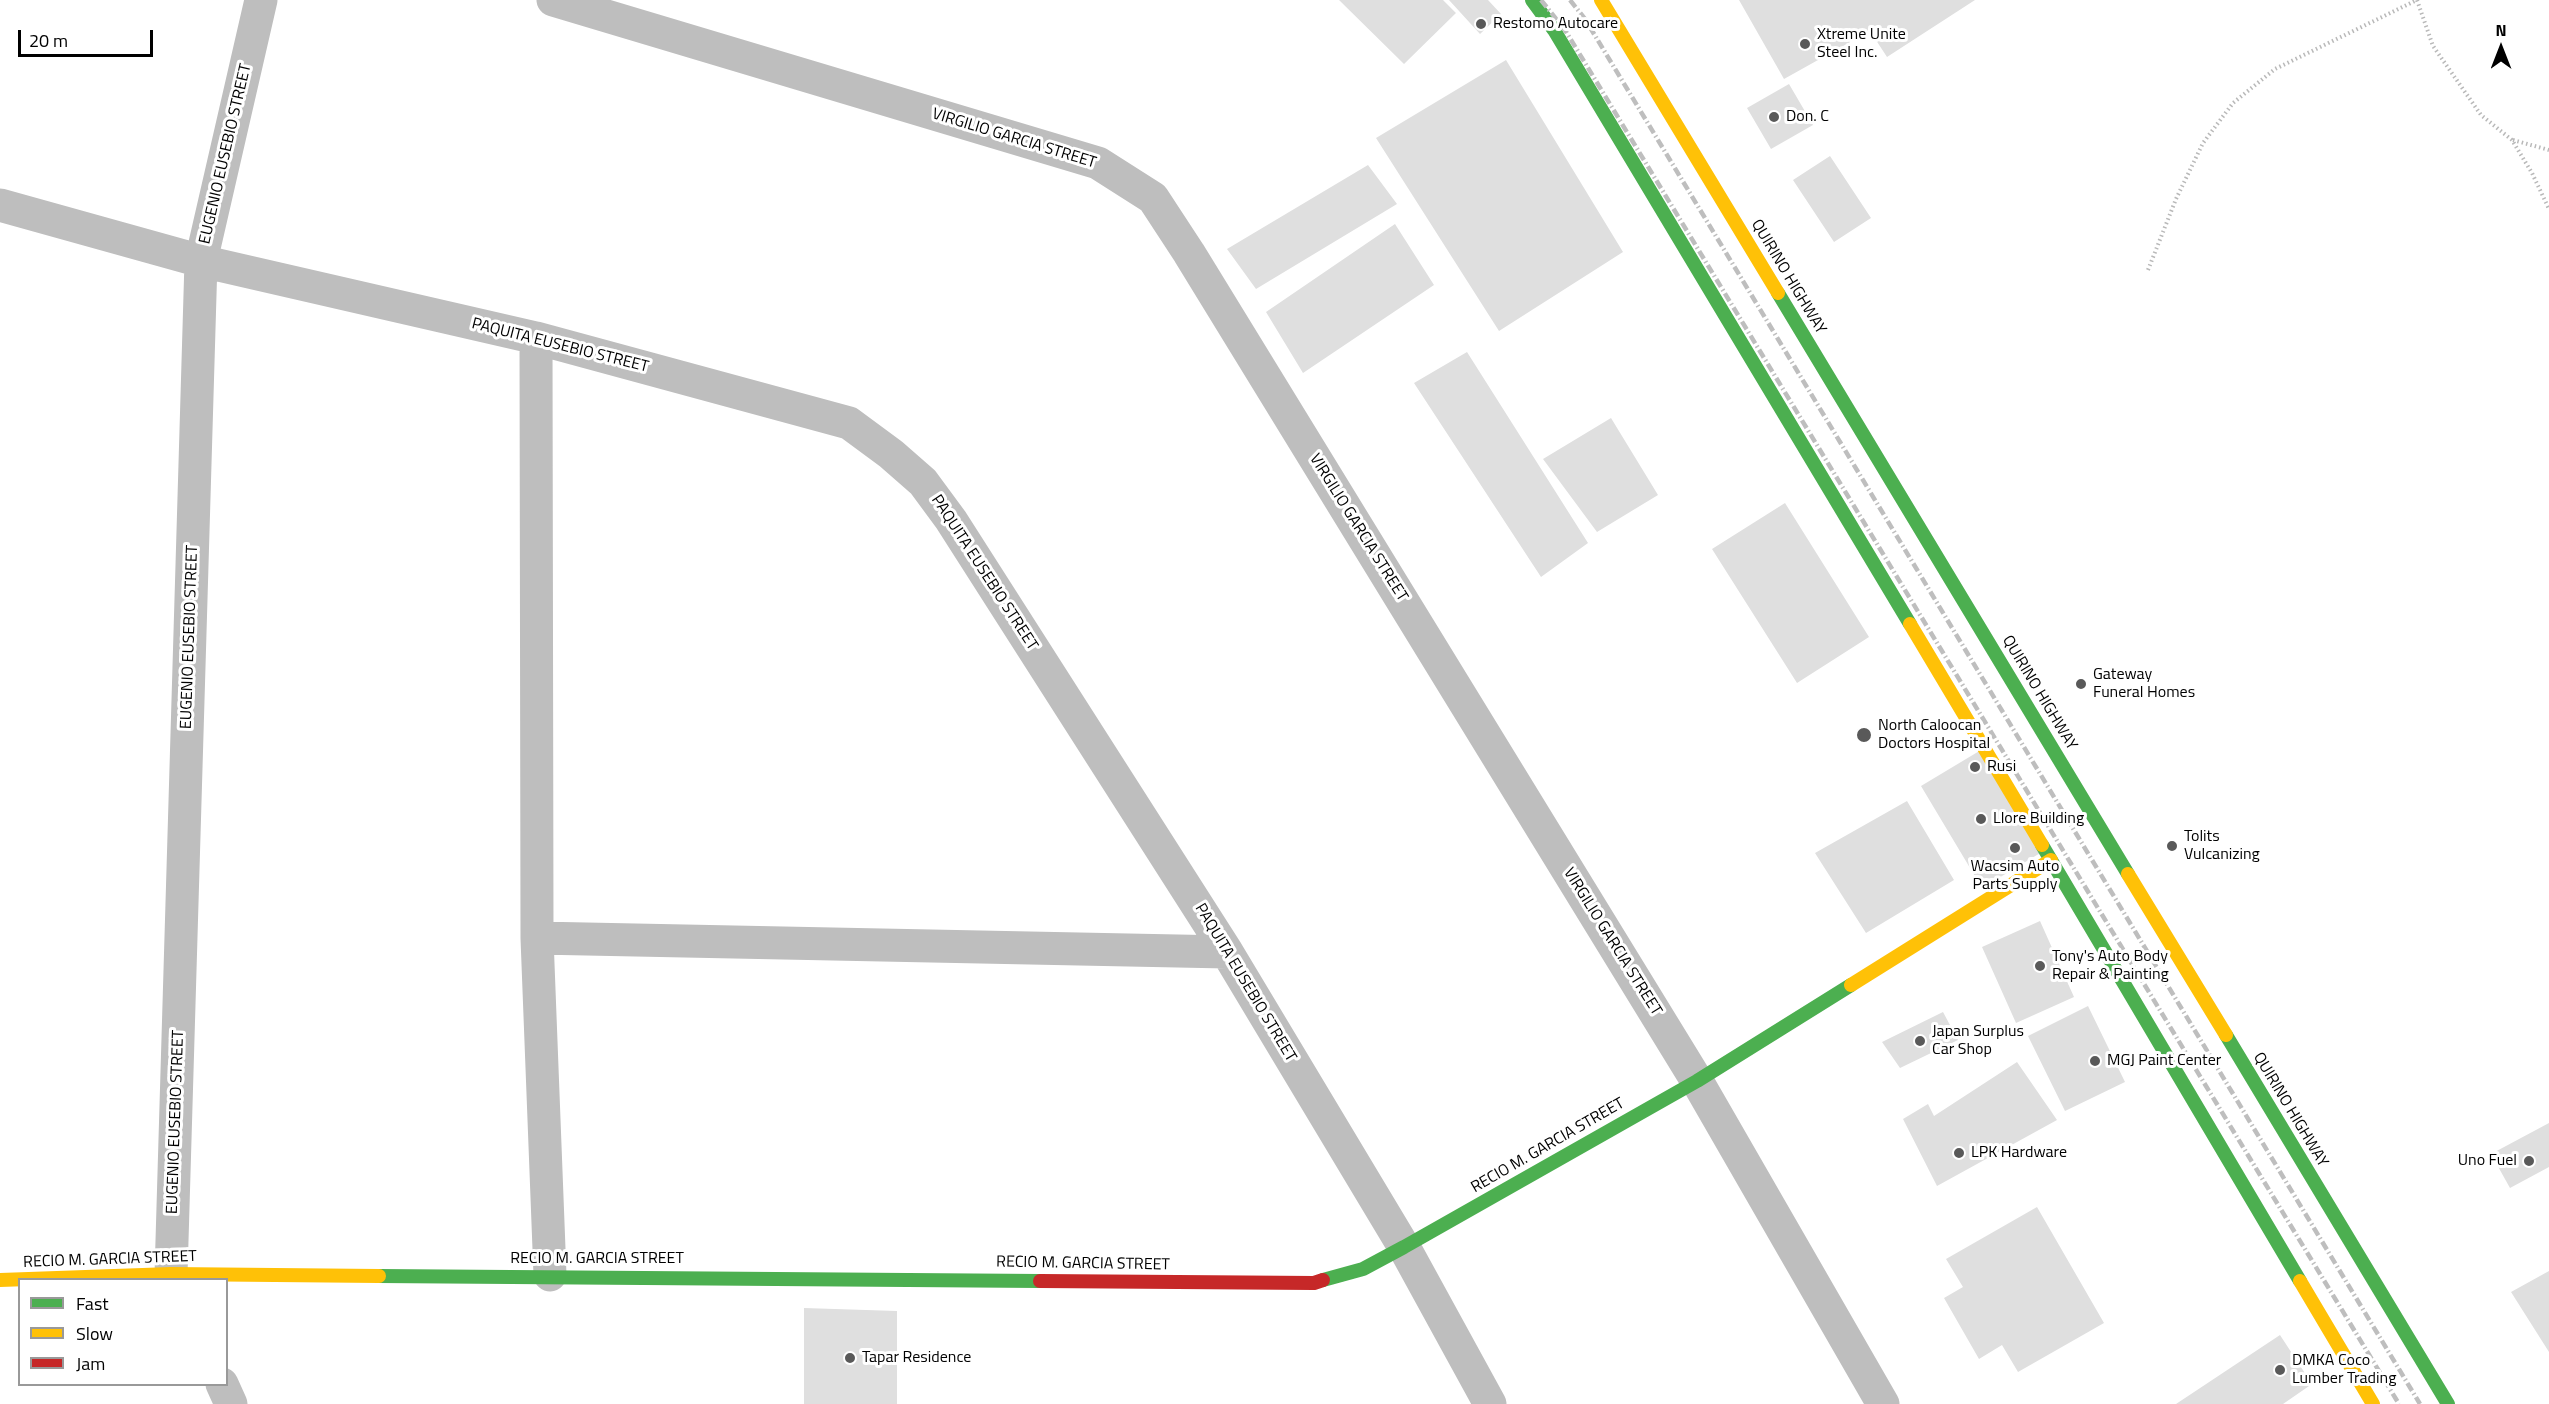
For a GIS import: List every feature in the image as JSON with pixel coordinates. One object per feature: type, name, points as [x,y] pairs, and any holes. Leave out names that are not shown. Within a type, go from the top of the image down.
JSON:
[{"type":"main road","points":[[1532,0],[1554,30],[2051,860],[2373,1404]]},
{"type":"main road","name":"QUIRINO HIGHWAY","points":[[1601,0],[2448,1404]]},
{"type":"main road","name":"RECIO M. GARCIA STREET","points":[[115,1278],[550,1275],[1314,1283],[1363,1269],[1697,1081],[2051,860]]},
{"type":"main road","name":"RECIO M. GARCIA STREET","points":[[0,1280],[18,1280]]},
{"type":"street","name":"EUGENIO EUSEBIO STREET","points":[[172,1277],[201,261],[261,0]]},
{"type":"street","name":"VIRGILIO GARCIA STREET","points":[[553,0],[1098,163],[1153,198],[1208,283],[1697,1081],[1883,1404]]},
{"type":"street","name":"PAQUITA EUSEBIO STREET","points":[[0,205],[201,261],[536,338],[849,423],[891,454],[923,482],[951,520],[1227,952],[1404,1247],[1490,1404]]},
{"type":"street","points":[[536,338],[537,939],[550,1275]]},
{"type":"street","points":[[537,939],[1227,952]]},
{"type":"street","points":[[223,1386],[231,1404]]},
{"type":"path","points":[[2148,270],[2176,199],[2203,143],[2233,103],[2275,69],[2417,0],[2433,46],[2481,115],[2512,140],[2532,173],[2549,209]]},
{"type":"path","points":[[2512,140],[2549,150]]},
{"type":"building","points":[[1339,0],[1443,0],[1456,13],[1404,64]]},
{"type":"building","name":"Restomo Autocare","points":[[1449,0],[1488,0],[1501,14],[1480,34]]},
{"type":"building","name":"Xtreme Unite Steel Inc.","points":[[1739,0],[1975,0],[1887,57],[1870,31],[1784,79]]},
{"type":"building","points":[[1506,60],[1623,252],[1499,331],[1376,138]]},
{"type":"building","points":[[1789,84],[1813,125],[1771,149],[1747,108]]},
{"type":"building","points":[[1830,156],[1871,218],[1834,242],[1793,180]]},
{"type":"building","points":[[1368,165],[1397,204],[1256,289],[1227,249]]},
{"type":"building","points":[[1395,224],[1434,285],[1303,373],[1266,312]]},
{"type":"building","points":[[1467,352],[1588,543],[1541,577],[1414,383]]},
{"type":"building","points":[[1611,418],[1658,495],[1597,532],[1543,459]]},
{"type":"building","points":[[1785,503],[1869,637],[1797,683],[1712,549]]},
{"type":"building","name":"Llore Building","points":[[1981,750],[2042,852],[1982,888],[1921,786]]},
{"type":"building","points":[[1907,801],[1954,880],[1866,933],[1815,853]]},
{"type":"building","points":[[2040,921],[2074,997],[2016,1023],[1982,947]]},
{"type":"building","points":[[2088,1006],[2125,1082],[2065,1111],[2028,1036]]},
{"type":"building","name":"Japan Surplus Car Shop","points":[[1943,1012],[1958,1040],[1900,1068],[1882,1042]]},
{"type":"building","name":"LPK Hardware","points":[[2017,1062],[2057,1120],[1937,1186],[1903,1119],[1928,1104],[1934,1116]]},
{"type":"building","points":[[2549,1123],[2549,1167],[2510,1188],[2491,1154]]},
{"type":"building","points":[[2037,1207],[2104,1323],[2018,1372],[2002,1345],[1979,1359],[1944,1298],[1963,1287],[1946,1259]]},
{"type":"building","points":[[2549,1271],[2549,1352],[2511,1292]]},
{"type":"building","name":"Tapar Residence","points":[[804,1308],[897,1311],[897,1404],[804,1404]]},
{"type":"building","points":[[2280,1335],[2312,1384],[2283,1404],[2176,1404]]},
{"type":"railway","points":[[1541,0],[1565,30],[2399,1404]]},
{"type":"railway","points":[[1570,0],[1585,19],[2420,1404]]},
{"type":"traffic: fast","points":[[1532,0],[1554,30],[1910,624]]},
{"type":"traffic: fast","points":[[1778,293],[2128,874]]},
{"type":"traffic: fast","points":[[2042,845],[2300,1281]]},
{"type":"traffic: fast","points":[[1323,1280],[1363,1269],[1404,1247],[1697,1081],[1851,985]]},
{"type":"traffic: fast","points":[[2226,1035],[2448,1404]]},
{"type":"traffic: fast","points":[[379,1276],[1040,1281]]},
{"type":"traffic: slow","points":[[1601,0],[1778,293]]},
{"type":"traffic: slow","points":[[1910,624],[2042,845]]},
{"type":"traffic: slow","points":[[1851,985],[2051,860]]},
{"type":"traffic: slow","points":[[2128,874],[2226,1035]]},
{"type":"traffic: slow","points":[[57,1278],[171,1274],[379,1276]]},
{"type":"traffic: slow","points":[[0,1280],[18,1279]]},
{"type":"traffic: slow","points":[[2300,1281],[2373,1404]]},
{"type":"traffic: jam","points":[[1040,1281],[1314,1283],[1323,1280]]},
{"type":"place","name":"Restomo Autocare","points":[[1481,24]]},
{"type":"place","name":"Xtreme Unite Steel Inc.","points":[[1805,44]]},
{"type":"place","name":"Don. C","points":[[1774,117]]},
{"type":"place","name":"Gateway Funeral Homes","points":[[2081,684]]},
{"type":"place","name":"North Caloocan Doctors Hospital","points":[[1864,735]]},
{"type":"place","name":"Rusi","points":[[1975,767]]},
{"type":"place","name":"Llore Building","points":[[1981,819]]},
{"type":"place","name":"Tolits Vulcanizing","points":[[2172,846]]},
{"type":"place","name":"Wacsim Auto Parts Supply","points":[[2015,848]]},
{"type":"place","name":"Tony's Auto Body Repair & Painting","points":[[2040,966]]},
{"type":"place","name":"Japan Surplus Car Shop","points":[[1920,1041]]},
{"type":"place","name":"MGJ Paint Center","points":[[2095,1061]]},
{"type":"place","name":"LPK Hardware","points":[[1959,1153]]},
{"type":"place","name":"Uno Fuel","points":[[2529,1161]]},
{"type":"place","name":"Tapar Residence","points":[[850,1358]]},
{"type":"place","name":"DMKA Coco Lumber Trading","points":[[2280,1370]]}]
